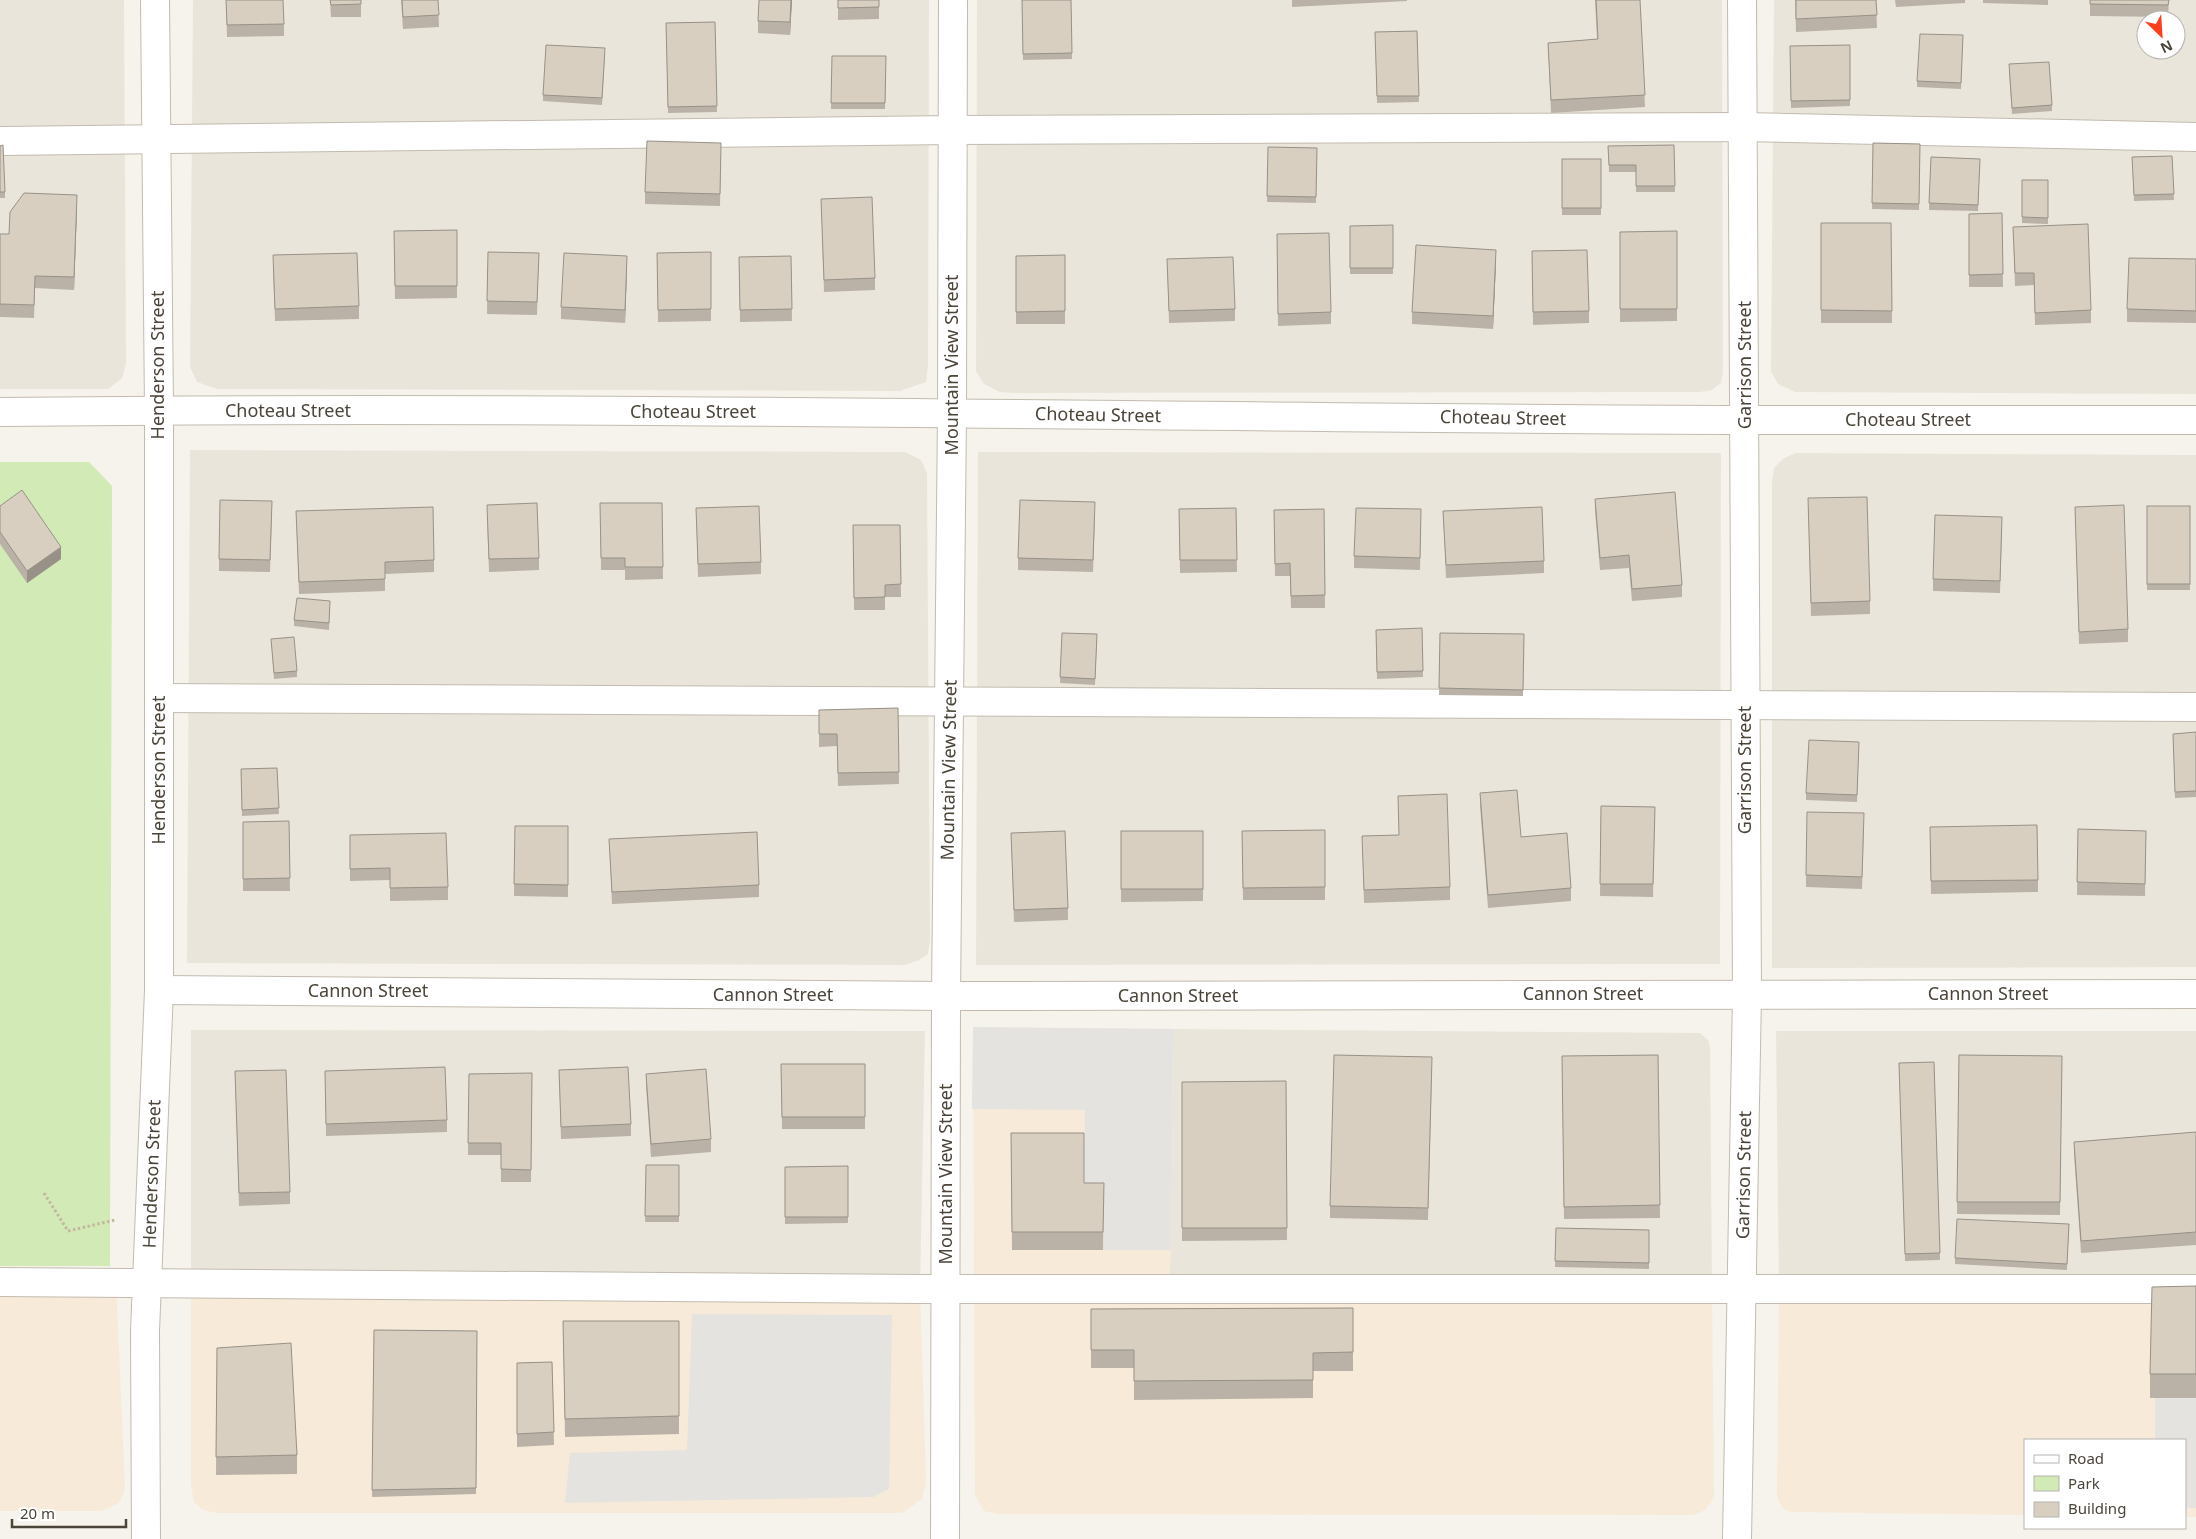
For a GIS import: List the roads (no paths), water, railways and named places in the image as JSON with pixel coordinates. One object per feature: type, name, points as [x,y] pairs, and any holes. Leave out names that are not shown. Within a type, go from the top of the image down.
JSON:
[{"type":"street","name":"Henderson Street","points":[[146,1539],[145,1331],[159,990],[159,410],[154,0]]},
{"type":"street","name":"Mountain View Street","points":[[945,1539],[946,996],[950,701],[953,0]]},
{"type":"street","name":"Garrison Street","points":[[1737,1539],[1747,994],[1742,0]]},
{"type":"street","points":[[0,141],[953,130],[1744,127],[2196,137]]},
{"type":"street","name":"Choteau Street","points":[[0,412],[159,410],[952,413],[1745,420],[2196,420]]},
{"type":"street","points":[[159,698],[2196,707]]},
{"type":"street","name":"Cannon Street","points":[[159,990],[946,996],[2196,994]]},
{"type":"street","points":[[0,1282],[946,1289],[2196,1289]]}]
